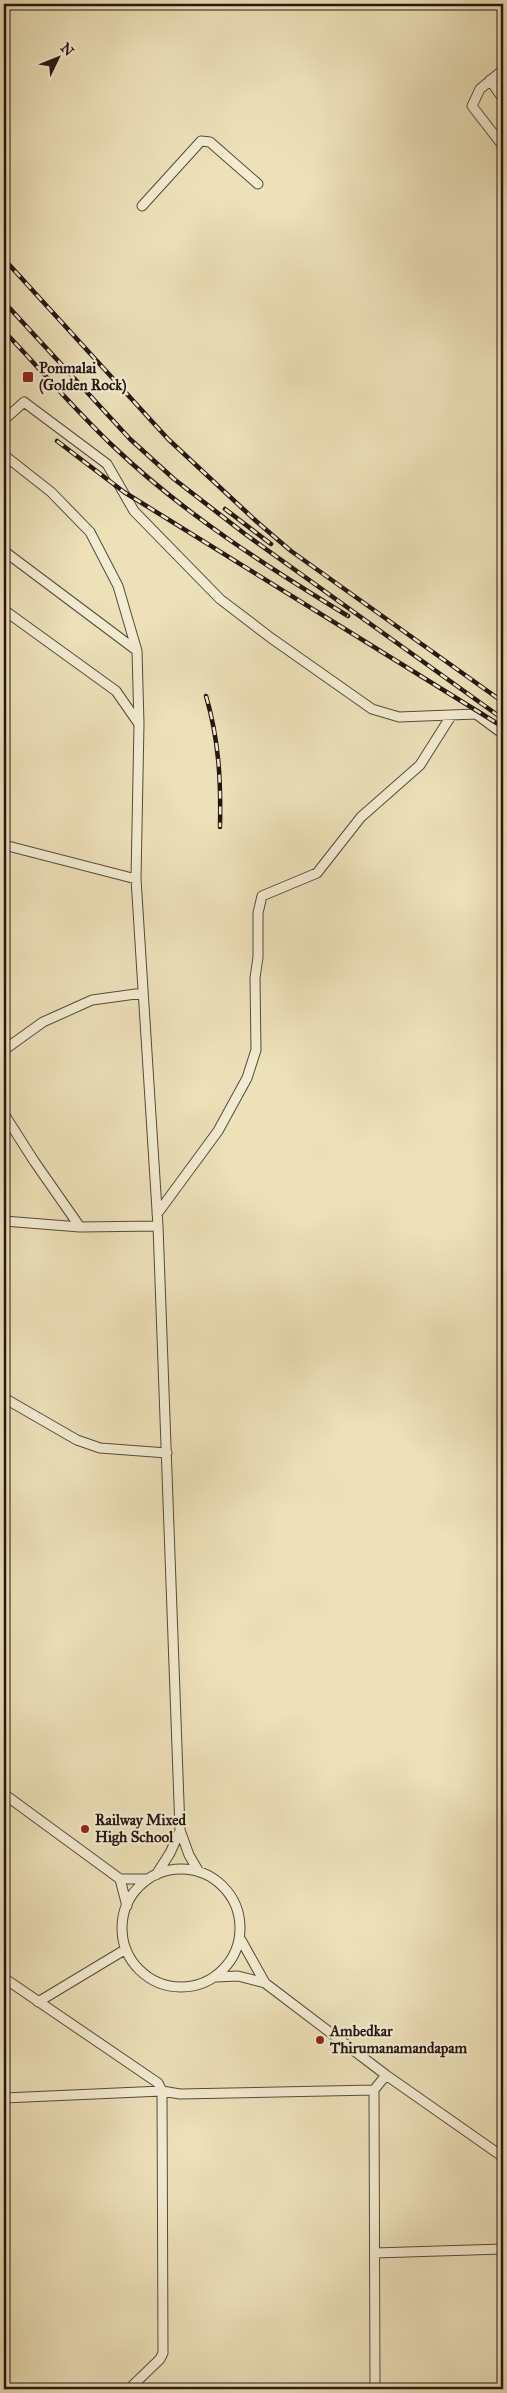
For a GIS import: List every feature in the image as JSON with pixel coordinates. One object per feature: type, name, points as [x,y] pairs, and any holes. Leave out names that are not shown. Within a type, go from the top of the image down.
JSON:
[{"type":"street","points":[[502,142],[472,106],[480,89],[503,70]]},
{"type":"street","points":[[490,80],[503,99]]},
{"type":"street","points":[[142,206],[201,141],[210,142],[258,184]]},
{"type":"street","points":[[4,420],[24,402],[107,464],[134,511],[220,599],[271,638],[372,709],[399,717],[476,714],[503,734]]},
{"type":"street","points":[[4,455],[51,492],[90,532],[118,586],[137,650],[139,724],[136,879],[158,1226],[180,1830],[189,1854],[199,1872]]},
{"type":"street","points":[[4,551],[137,650]]},
{"type":"street","points":[[4,610],[116,691],[139,724]]},
{"type":"street","points":[[157,1214],[218,1131],[247,1078],[256,1050],[258,913],[262,896],[317,873],[361,816],[420,765],[451,716]]},
{"type":"street","points":[[4,845],[136,879]]},
{"type":"street","points":[[4,1050],[43,1022],[92,1000],[143,994]]},
{"type":"street","points":[[4,1114],[80,1227]]},
{"type":"street","points":[[4,1221],[80,1227],[158,1226]]},
{"type":"street","points":[[4,1398],[77,1440],[100,1448],[166,1454]]},
{"type":"street","points":[[4,1794],[120,1878],[152,1877],[182,1869],[199,1872],[222,1886],[232,1899],[239,1916],[241,1940],[265,1982],[386,2075],[503,2157]]},
{"type":"street","points":[[180,1830],[170,1853],[152,1877],[135,1891],[127,1906],[123,1923],[126,1949],[141,1971],[164,1984],[190,1986],[214,1977],[238,1976],[265,1982]]},
{"type":"street","points":[[120,1878],[127,1906]]},
{"type":"street","points":[[214,1977],[227,1965],[241,1940]]},
{"type":"street","points":[[38,2002],[126,1949]]},
{"type":"street","points":[[4,1978],[158,2083],[162,2091],[163,2353],[160,2359],[129,2389]]},
{"type":"street","points":[[375,2389],[374,2090],[386,2075]]},
{"type":"street","points":[[4,2098],[162,2091],[180,2094],[374,2090]]},
{"type":"street","points":[[375,2253],[503,2249]]},
{"type":"railway","points":[[4,259],[168,439],[256,521],[291,551],[503,702]]},
{"type":"railway","points":[[4,302],[130,439],[174,479],[245,534],[503,719]]},
{"type":"railway","points":[[4,331],[114,447],[168,494],[226,538],[348,616]]},
{"type":"railway","points":[[57,441],[124,492],[503,727]]},
{"type":"railway","points":[[225,509],[271,544]]},
{"type":"railway","points":[[206,696],[214,729],[218,761],[220,827]]},
{"type":"place","name":"Ponmalai (Golden Rock)","points":[[28,377]]},
{"type":"place","name":"Railway Mixed High School","points":[[85,1829]]},
{"type":"place","name":"Ambedkar Thirumanamandapam","points":[[320,2040]]}]
